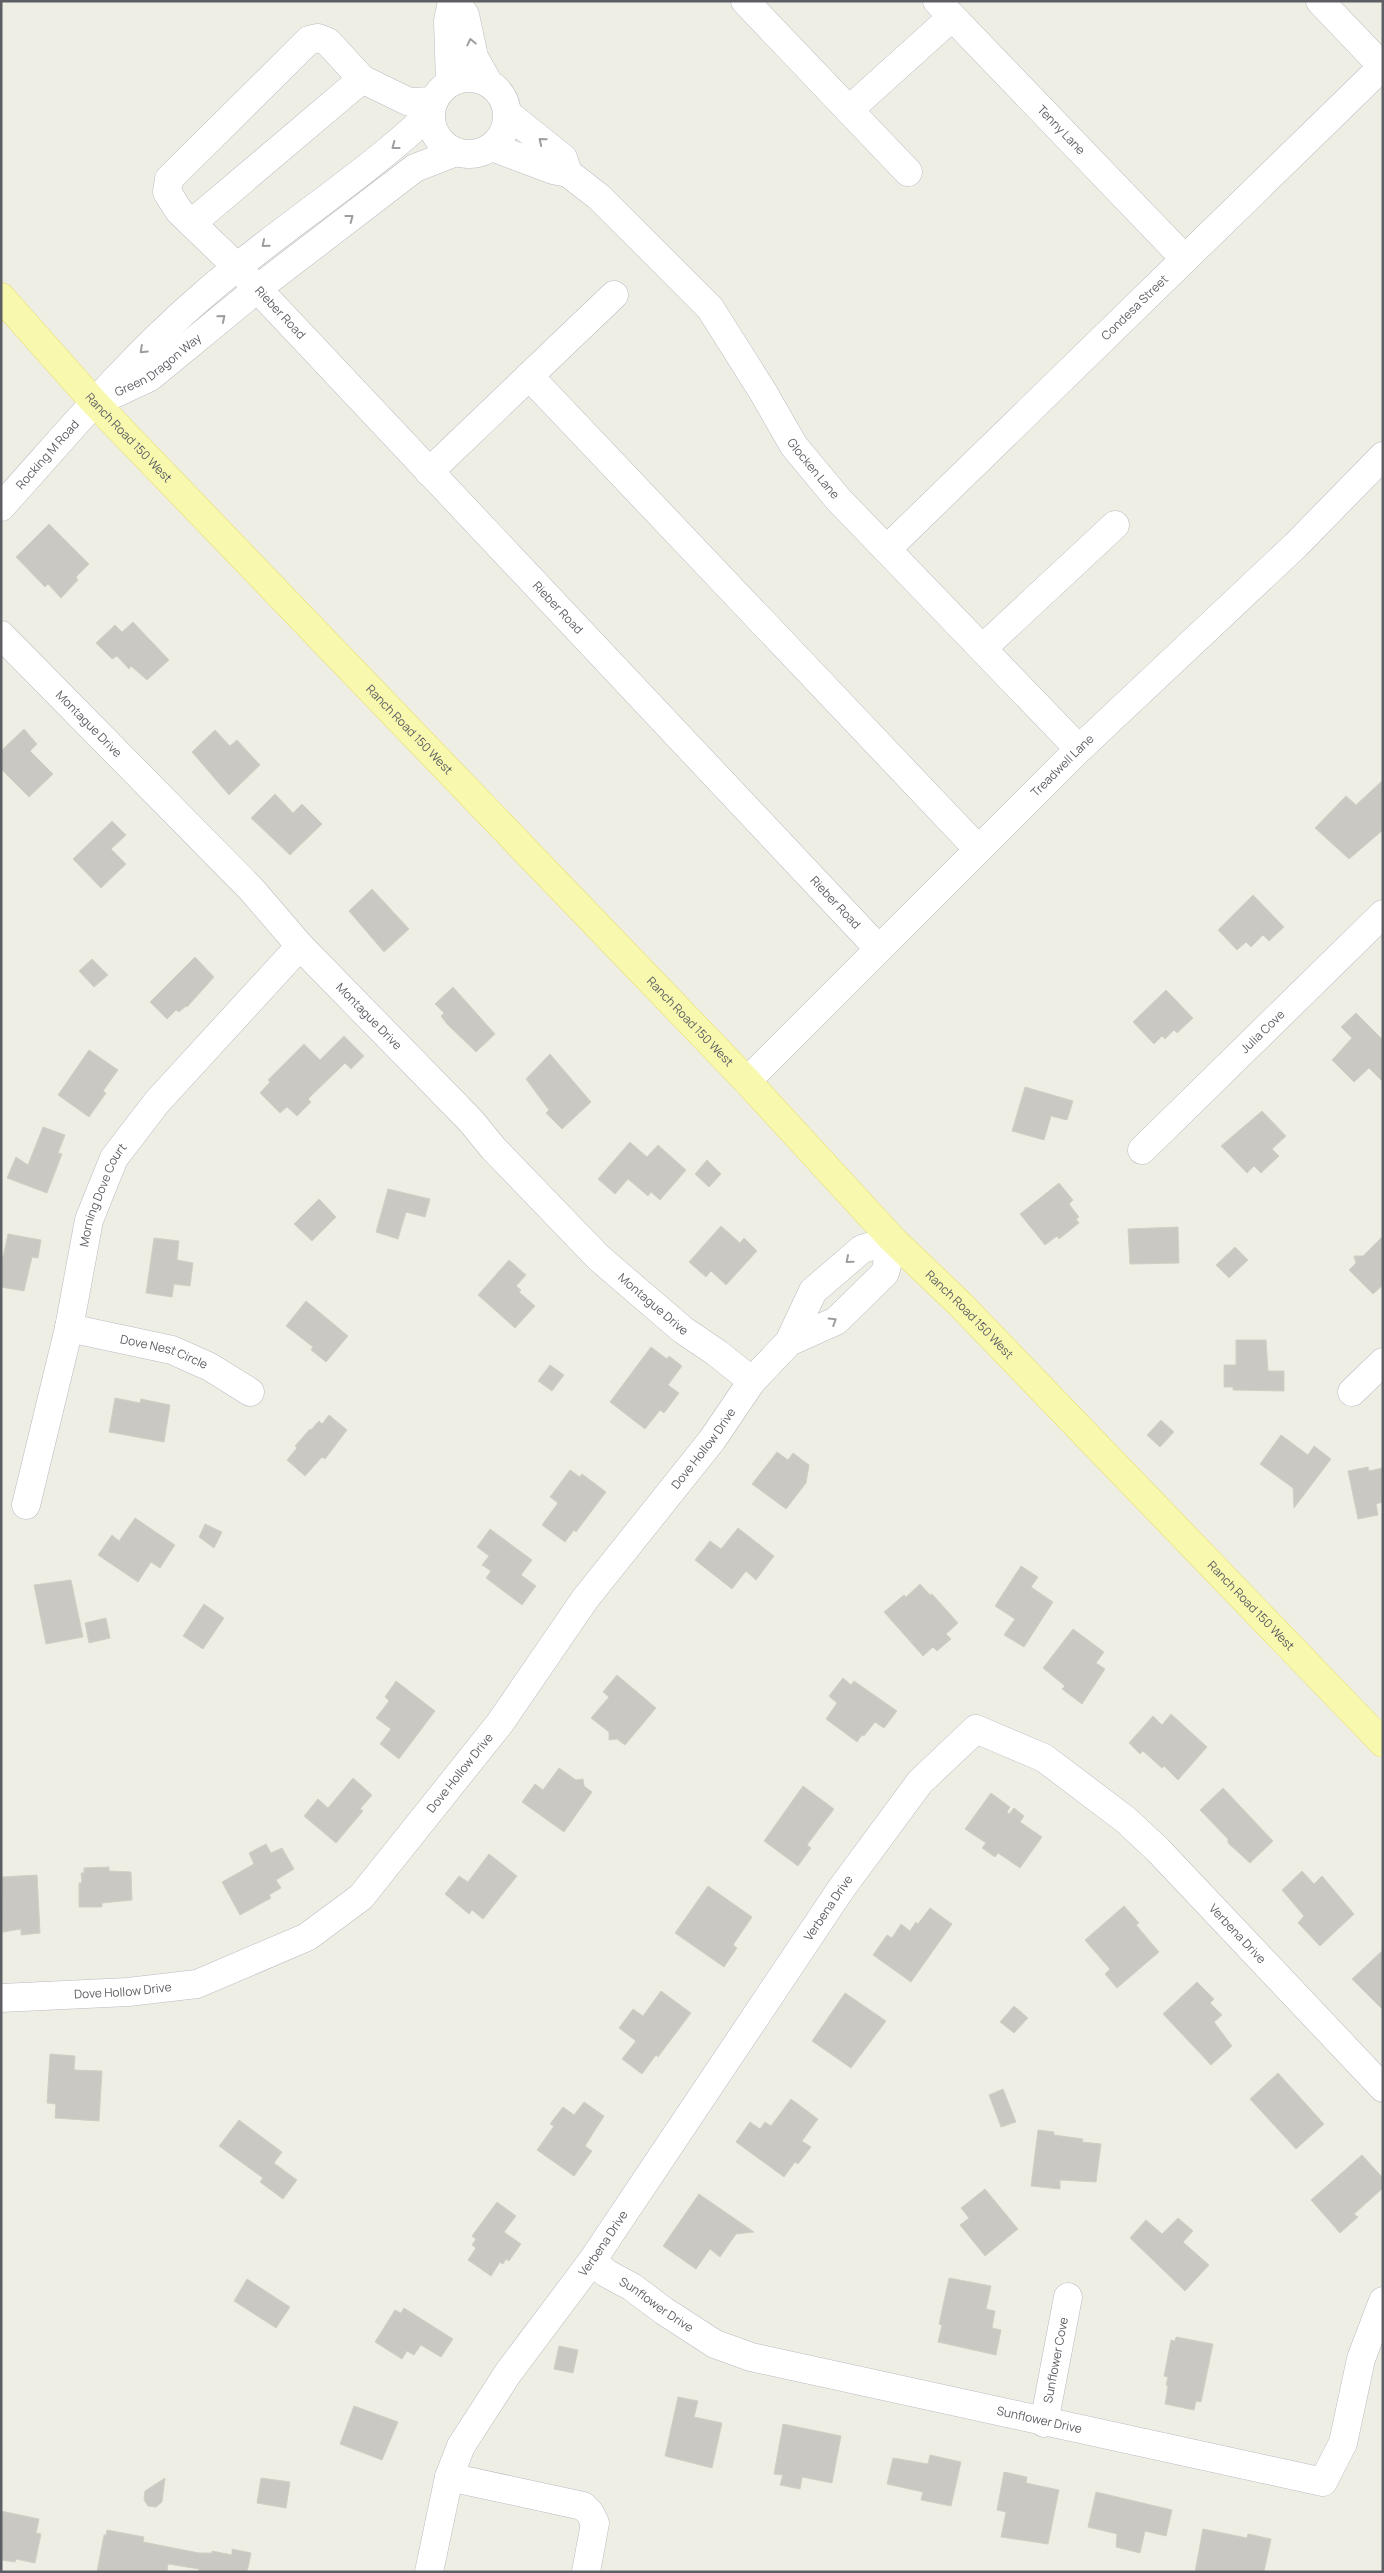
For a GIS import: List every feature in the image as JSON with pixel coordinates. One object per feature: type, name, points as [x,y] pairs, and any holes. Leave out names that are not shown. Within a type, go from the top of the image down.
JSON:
[{"type":"main road","name":"Ranch Road 150 West","points":[[1,297],[95,403],[747,1081],[893,1240],[960,1304],[1383,1743]]},
{"type":"street","points":[[453,1],[465,15],[474,57],[488,82]]},
{"type":"street","points":[[192,223],[362,79],[409,102],[438,99],[462,78],[475,78],[488,82],[498,90],[505,101],[508,114],[504,132],[492,147],[480,153],[456,152],[445,146],[437,137],[432,125],[438,99],[448,21],[453,1]]},
{"type":"street","points":[[745,1],[908,172]]},
{"type":"street","points":[[1320,1],[1383,66]]},
{"type":"street","points":[[849,110],[944,9]]},
{"type":"street","name":"Tenny Lane","points":[[944,9],[1186,259]]},
{"type":"street","name":"Rieber Road","points":[[362,79],[328,42],[318,38],[310,40],[169,179],[166,192],[172,203],[237,267],[878,948]]},
{"type":"street","name":"Condesa Street","points":[[887,549],[1383,66]]},
{"type":"street","name":"Green Dragon Way","points":[[95,403],[136,357],[237,267],[272,238],[401,142],[438,99]]},
{"type":"street","name":"Glocken Lane","points":[[508,114],[563,158],[568,172]]},
{"type":"street","name":"Glocken Lane","points":[[492,147],[553,170],[568,172],[599,197],[710,308],[763,392],[794,446],[838,499],[1079,749]]},
{"type":"street","name":"Green Dragon Way","points":[[95,403],[150,377],[257,289],[415,168],[456,152]]},
{"type":"street","points":[[429,472],[614,295]]},
{"type":"street","points":[[529,376],[978,849]]},
{"type":"street","name":"Rocking M Road","points":[[1,507],[95,403]]},
{"type":"street","name":"Treadwell Lane","points":[[747,1081],[1079,749],[1296,545],[1383,456]]},
{"type":"street","points":[[982,648],[1115,525]]},
{"type":"street","name":"Montague Drive","points":[[1,635],[252,890],[300,946],[471,1121],[493,1148],[599,1258],[683,1330],[717,1353],[752,1381]]},
{"type":"street","name":"Julia Cove","points":[[1142,1150],[1378,928]]},
{"type":"street","name":"Morning Dove Court","points":[[26,1505],[69,1328],[89,1220],[114,1158],[157,1102],[300,946]]},
{"type":"street","name":"Dove Hollow Drive","points":[[1,1998],[128,1992],[197,1984],[307,1937],[361,1897],[500,1723],[585,1600],[712,1440],[752,1381],[789,1342],[813,1291],[862,1249],[893,1240],[885,1273],[836,1321],[789,1342]]},
{"type":"street","name":"Dove Nest Circle","points":[[69,1328],[172,1350],[210,1367],[250,1392]]},
{"type":"street","points":[[1352,1392],[1383,1362]]},
{"type":"street","name":"Verbena Drive","points":[[429,2572],[449,2477],[461,2446],[508,2373],[592,2262],[841,1889],[920,1782],[976,1728],[1044,1758],[1126,1820],[1158,1850],[1383,2088]]},
{"type":"street","name":"Sunflower Drive","points":[[592,2262],[606,2273],[632,2287],[664,2311],[724,2347],[751,2357],[1044,2423],[1089,2430],[1323,2482],[1343,2444],[1361,2359],[1383,2302]]},
{"type":"street","name":"Sunflower Cove","points":[[1044,2423],[1068,2297]]},
{"type":"street","points":[[449,2477],[583,2506],[590,2513],[595,2523],[586,2572]]},
{"type":"building","points":[[49,524],[89,564],[76,577],[78,580],[61,598],[48,584],[45,587],[16,557]]},
{"type":"building","points":[[133,622],[169,660],[147,680],[131,666],[129,669],[117,656],[112,659],[96,643],[115,625],[122,632]]},
{"type":"building","points":[[24,729],[37,744],[30,751],[53,774],[29,797],[1,769],[1,751]]},
{"type":"building","points":[[215,730],[230,746],[237,740],[260,765],[229,795],[192,752]]},
{"type":"building","points":[[1383,780],[1383,830],[1349,859],[1315,828],[1346,796],[1356,805]]},
{"type":"building","points":[[275,794],[293,813],[302,804],[322,824],[290,855],[251,818]]},
{"type":"building","points":[[112,821],[126,835],[111,849],[126,864],[101,888],[73,859]]},
{"type":"building","points":[[372,889],[409,929],[384,952],[349,911]]},
{"type":"building","points":[[1253,895],[1284,927],[1269,941],[1263,935],[1251,947],[1246,942],[1237,950],[1218,930]]},
{"type":"building","points":[[195,957],[214,977],[187,1007],[179,1012],[176,1010],[167,1019],[150,1002]]},
{"type":"building","points":[[92,959],[108,975],[94,987],[79,971]]},
{"type":"building","points":[[453,987],[495,1034],[476,1052],[447,1024],[441,1016],[444,1013],[435,1004]]},
{"type":"building","points":[[1166,990],[1193,1018],[1177,1033],[1174,1030],[1165,1039],[1162,1036],[1154,1044],[1133,1022]]},
{"type":"building","points":[[1356,1013],[1383,1040],[1383,1082],[1369,1068],[1354,1082],[1332,1060],[1352,1038],[1341,1027]]},
{"type":"building","points":[[344,1036],[364,1056],[351,1069],[345,1063],[308,1099],[311,1102],[297,1116],[287,1107],[280,1113],[260,1093],[270,1082],[268,1080],[304,1044],[320,1060]]},
{"type":"building","points":[[89,1050],[118,1070],[103,1091],[106,1093],[89,1117],[58,1095]]},
{"type":"building","points":[[550,1054],[591,1102],[562,1129],[546,1113],[549,1110],[526,1079]]},
{"type":"building","points":[[1025,1087],[1073,1101],[1067,1120],[1051,1116],[1044,1140],[1012,1131]]},
{"type":"building","points":[[1262,1111],[1286,1136],[1272,1149],[1279,1156],[1261,1173],[1254,1166],[1247,1173],[1221,1146]]},
{"type":"building","points":[[43,1127],[65,1135],[58,1153],[62,1154],[47,1193],[7,1178],[16,1157],[28,1165]]},
{"type":"building","points":[[630,1142],[647,1157],[658,1145],[686,1170],[660,1200],[651,1192],[648,1196],[628,1179],[615,1194],[598,1179]]},
{"type":"building","points":[[707,1160],[721,1174],[709,1187],[695,1174]]},
{"type":"building","points":[[1059,1183],[1073,1200],[1069,1204],[1079,1217],[1076,1219],[1079,1223],[1059,1239],[1057,1236],[1045,1245],[1020,1214]]},
{"type":"building","points":[[388,1189],[430,1199],[425,1217],[406,1212],[398,1239],[376,1232]]},
{"type":"building","points":[[319,1199],[336,1217],[312,1241],[294,1224]]},
{"type":"building","points":[[721,1226],[740,1243],[744,1238],[757,1251],[726,1285],[711,1271],[706,1277],[689,1262]]},
{"type":"building","points":[[1178,1227],[1179,1263],[1130,1264],[1128,1229]]},
{"type":"building","points":[[8,1234],[41,1240],[38,1258],[32,1257],[24,1291],[1,1287],[1,1256],[3,1257]]},
{"type":"building","points":[[1383,1236],[1383,1285],[1373,1294],[1349,1270],[1356,1263],[1354,1256],[1363,1256]]},
{"type":"building","points":[[154,1238],[179,1241],[177,1260],[193,1263],[190,1286],[174,1284],[172,1297],[146,1293]]},
{"type":"building","points":[[1235,1247],[1248,1260],[1229,1278],[1216,1265]]},
{"type":"building","points":[[509,1260],[526,1275],[516,1286],[521,1290],[519,1292],[535,1306],[515,1328],[478,1295]]},
{"type":"building","points":[[306,1301],[348,1336],[326,1362],[311,1350],[313,1347],[286,1326]]},
{"type":"building","points":[[1236,1340],[1266,1340],[1268,1371],[1284,1371],[1284,1391],[1233,1390],[1233,1387],[1224,1387],[1224,1365],[1236,1365]]},
{"type":"building","points":[[651,1347],[667,1359],[669,1356],[682,1366],[668,1385],[679,1393],[664,1413],[660,1410],[645,1429],[610,1402]]},
{"type":"building","points":[[550,1365],[564,1375],[552,1391],[538,1381]]},
{"type":"building","points":[[115,1398],[140,1403],[141,1399],[170,1405],[164,1442],[109,1432]]},
{"type":"building","points":[[329,1415],[347,1430],[325,1459],[322,1457],[305,1476],[287,1460],[297,1448],[295,1446],[310,1429],[319,1421],[322,1424]]},
{"type":"building","points":[[1161,1420],[1174,1432],[1160,1447],[1147,1435]]},
{"type":"building","points":[[1281,1435],[1308,1455],[1314,1446],[1331,1459],[1294,1508],[1293,1488],[1260,1464]]},
{"type":"building","points":[[777,1452],[788,1460],[793,1453],[809,1465],[806,1483],[786,1509],[752,1484]]},
{"type":"building","points":[[1368,1467],[1369,1471],[1383,1468],[1383,1502],[1376,1504],[1378,1515],[1358,1519],[1348,1471]]},
{"type":"building","points":[[570,1470],[580,1477],[582,1474],[606,1492],[576,1532],[574,1530],[565,1542],[542,1525],[558,1503],[550,1497]]},
{"type":"building","points":[[135,1518],[175,1545],[160,1568],[151,1562],[138,1582],[98,1555],[112,1535],[119,1541]]},
{"type":"building","points":[[205,1524],[222,1532],[214,1548],[199,1537]]},
{"type":"building","points":[[738,1528],[774,1556],[756,1580],[746,1571],[732,1589],[695,1560],[710,1541],[721,1549]]},
{"type":"building","points":[[490,1529],[532,1560],[521,1575],[536,1586],[522,1605],[486,1578],[491,1571],[482,1565],[489,1556],[477,1547]]},
{"type":"building","points":[[1021,1566],[1038,1577],[1031,1587],[1053,1602],[1024,1647],[1004,1635],[1015,1619],[995,1606]]},
{"type":"building","points":[[71,1580],[83,1637],[46,1644],[34,1585]]},
{"type":"building","points":[[920,1584],[930,1595],[932,1594],[958,1623],[946,1634],[951,1639],[937,1651],[933,1647],[923,1656],[884,1612],[904,1595],[906,1597]]},
{"type":"building","points":[[204,1604],[224,1618],[203,1649],[183,1636]]},
{"type":"building","points":[[106,1618],[110,1638],[89,1643],[85,1623]]},
{"type":"building","points":[[1073,1629],[1104,1652],[1096,1663],[1105,1669],[1082,1704],[1062,1689],[1065,1686],[1043,1668]]},
{"type":"building","points":[[617,1675],[656,1708],[625,1745],[617,1739],[609,1740],[609,1732],[591,1718],[609,1697],[603,1692]]},
{"type":"building","points":[[843,1678],[851,1685],[854,1681],[897,1711],[884,1728],[875,1722],[857,1742],[826,1719],[837,1703],[829,1696]]},
{"type":"building","points":[[396,1681],[435,1711],[399,1759],[380,1744],[391,1729],[376,1718],[389,1701],[385,1697]]},
{"type":"building","points":[[1171,1714],[1207,1747],[1178,1780],[1164,1766],[1162,1768],[1143,1751],[1140,1754],[1129,1743],[1153,1716],[1162,1725]]},
{"type":"building","points":[[559,1768],[576,1780],[583,1779],[584,1786],[592,1792],[564,1832],[522,1802],[535,1784],[543,1790]]},
{"type":"building","points":[[353,1778],[372,1795],[360,1809],[363,1811],[336,1843],[304,1816],[318,1799],[328,1808]]},
{"type":"building","points":[[803,1786],[834,1809],[807,1845],[811,1848],[798,1866],[764,1841]]},
{"type":"building","points":[[1223,1788],[1273,1841],[1250,1863],[1228,1843],[1228,1839],[1200,1810]]},
{"type":"building","points":[[991,1793],[1010,1807],[1007,1812],[1009,1814],[1014,1808],[1024,1816],[1020,1822],[1042,1837],[1020,1868],[998,1853],[995,1857],[982,1848],[986,1843],[965,1829]]},
{"type":"building","points":[[266,1844],[271,1853],[282,1848],[294,1869],[276,1880],[281,1888],[269,1895],[271,1898],[240,1915],[222,1882],[254,1864],[249,1853]]},
{"type":"building","points":[[489,1854],[517,1876],[483,1919],[472,1910],[469,1914],[445,1894],[459,1876],[468,1882]]},
{"type":"building","points":[[109,1867],[109,1871],[131,1872],[132,1900],[102,1903],[102,1907],[79,1907],[79,1883],[82,1883],[81,1873],[84,1873],[84,1868]]},
{"type":"building","points":[[1302,1871],[1314,1884],[1322,1876],[1354,1914],[1320,1946],[1298,1923],[1304,1916],[1282,1890]]},
{"type":"building","points":[[37,1875],[40,1933],[21,1935],[21,1929],[3,1932],[1,1877]]},
{"type":"building","points":[[708,1886],[752,1917],[733,1945],[737,1948],[724,1967],[675,1933]]},
{"type":"building","points":[[1124,1906],[1139,1923],[1136,1925],[1159,1952],[1117,1988],[1105,1974],[1110,1969],[1085,1940]]},
{"type":"building","points":[[930,1908],[952,1924],[911,1982],[873,1955],[887,1935],[892,1938],[901,1924],[910,1931]]},
{"type":"building","points":[[1383,1950],[1383,2010],[1352,1979]]},
{"type":"building","points":[[1197,1982],[1214,1999],[1210,2003],[1222,2015],[1214,2022],[1232,2046],[1211,2065],[1163,2014]]},
{"type":"building","points":[[661,1991],[691,2013],[658,2057],[656,2055],[642,2074],[622,2059],[636,2041],[619,2028],[633,2009],[643,2016]]},
{"type":"building","points":[[845,1993],[886,2021],[851,2068],[812,2041]]},
{"type":"building","points":[[1014,2006],[1028,2018],[1014,2033],[1000,2022]]},
{"type":"building","points":[[50,2054],[75,2056],[74,2070],[102,2071],[99,2121],[55,2118],[56,2104],[47,2103]]},
{"type":"building","points":[[1278,2073],[1324,2124],[1296,2149],[1250,2099]]},
{"type":"building","points":[[1003,2089],[1016,2122],[1001,2127],[989,2095]]},
{"type":"building","points":[[791,2099],[818,2119],[802,2141],[811,2147],[798,2164],[795,2162],[784,2177],[736,2142],[750,2122],[760,2129],[765,2122],[771,2126]]},
{"type":"building","points":[[584,2102],[604,2116],[585,2146],[592,2151],[574,2176],[537,2150],[554,2126],[550,2124],[563,2107],[574,2115]]},
{"type":"building","points":[[239,2120],[282,2152],[274,2163],[297,2180],[283,2199],[260,2182],[263,2178],[219,2146]]},
{"type":"building","points":[[1038,2130],[1054,2132],[1054,2135],[1083,2139],[1082,2142],[1101,2144],[1096,2182],[1060,2180],[1060,2189],[1031,2186]]},
{"type":"building","points":[[1362,2155],[1383,2178],[1383,2188],[1354,2214],[1358,2217],[1340,2233],[1311,2200]]},
{"type":"building","points":[[985,2189],[1018,2229],[985,2256],[960,2225],[969,2218],[961,2208]]},
{"type":"building","points":[[699,2194],[754,2232],[736,2234],[720,2257],[710,2249],[696,2269],[663,2246]]},
{"type":"building","points":[[497,2202],[516,2216],[504,2232],[521,2244],[509,2261],[506,2259],[503,2264],[500,2262],[491,2276],[468,2260],[476,2248],[472,2245],[476,2239],[472,2236]]},
{"type":"building","points":[[1178,2218],[1193,2231],[1183,2242],[1209,2265],[1185,2291],[1130,2238],[1146,2220],[1162,2234]]},
{"type":"building","points":[[949,2278],[991,2286],[986,2309],[995,2311],[992,2328],[1001,2330],[996,2355],[938,2342],[942,2325],[939,2324]]},
{"type":"building","points":[[247,2279],[290,2307],[276,2328],[234,2301]]},
{"type":"building","points":[[404,2308],[453,2339],[441,2357],[421,2345],[414,2355],[407,2351],[402,2359],[375,2342],[395,2310],[401,2313]]},
{"type":"building","points":[[1176,2337],[1213,2344],[1201,2402],[1196,2401],[1194,2410],[1165,2404],[1168,2377],[1164,2376],[1171,2340],[1175,2341]]},
{"type":"building","points":[[559,2346],[578,2350],[573,2373],[554,2369]]},
{"type":"building","points":[[678,2397],[698,2401],[694,2417],[722,2423],[712,2468],[665,2456]]},
{"type":"building","points":[[354,2406],[398,2422],[382,2460],[340,2444]]},
{"type":"building","points":[[783,2424],[841,2436],[832,2483],[802,2477],[800,2489],[780,2485],[783,2475],[774,2474]]},
{"type":"building","points":[[930,2455],[961,2462],[951,2506],[921,2500],[923,2492],[887,2484],[893,2458],[928,2464]]},
{"type":"building","points":[[1004,2472],[1027,2477],[1026,2483],[1059,2490],[1048,2544],[1001,2537],[1006,2512],[997,2510]]},
{"type":"building","points":[[165,2478],[162,2502],[156,2507],[148,2506],[144,2500],[145,2491]]},
{"type":"building","points":[[261,2478],[290,2482],[286,2508],[257,2503]]},
{"type":"building","points":[[1096,2492],[1172,2510],[1166,2536],[1145,2531],[1140,2553],[1116,2547],[1117,2534],[1088,2527]]},
{"type":"building","points":[[1,2511],[39,2519],[36,2533],[41,2534],[35,2563],[16,2559],[15,2562],[1,2560]]},
{"type":"building","points":[[1203,2529],[1247,2538],[1248,2534],[1271,2539],[1264,2572],[1195,2572]]},
{"type":"building","points":[[107,2530],[144,2537],[143,2542],[199,2553],[212,2553],[212,2551],[232,2555],[232,2549],[251,2553],[247,2572],[198,2572],[199,2569],[168,2564],[167,2572],[97,2572],[104,2535],[106,2535]]}]
